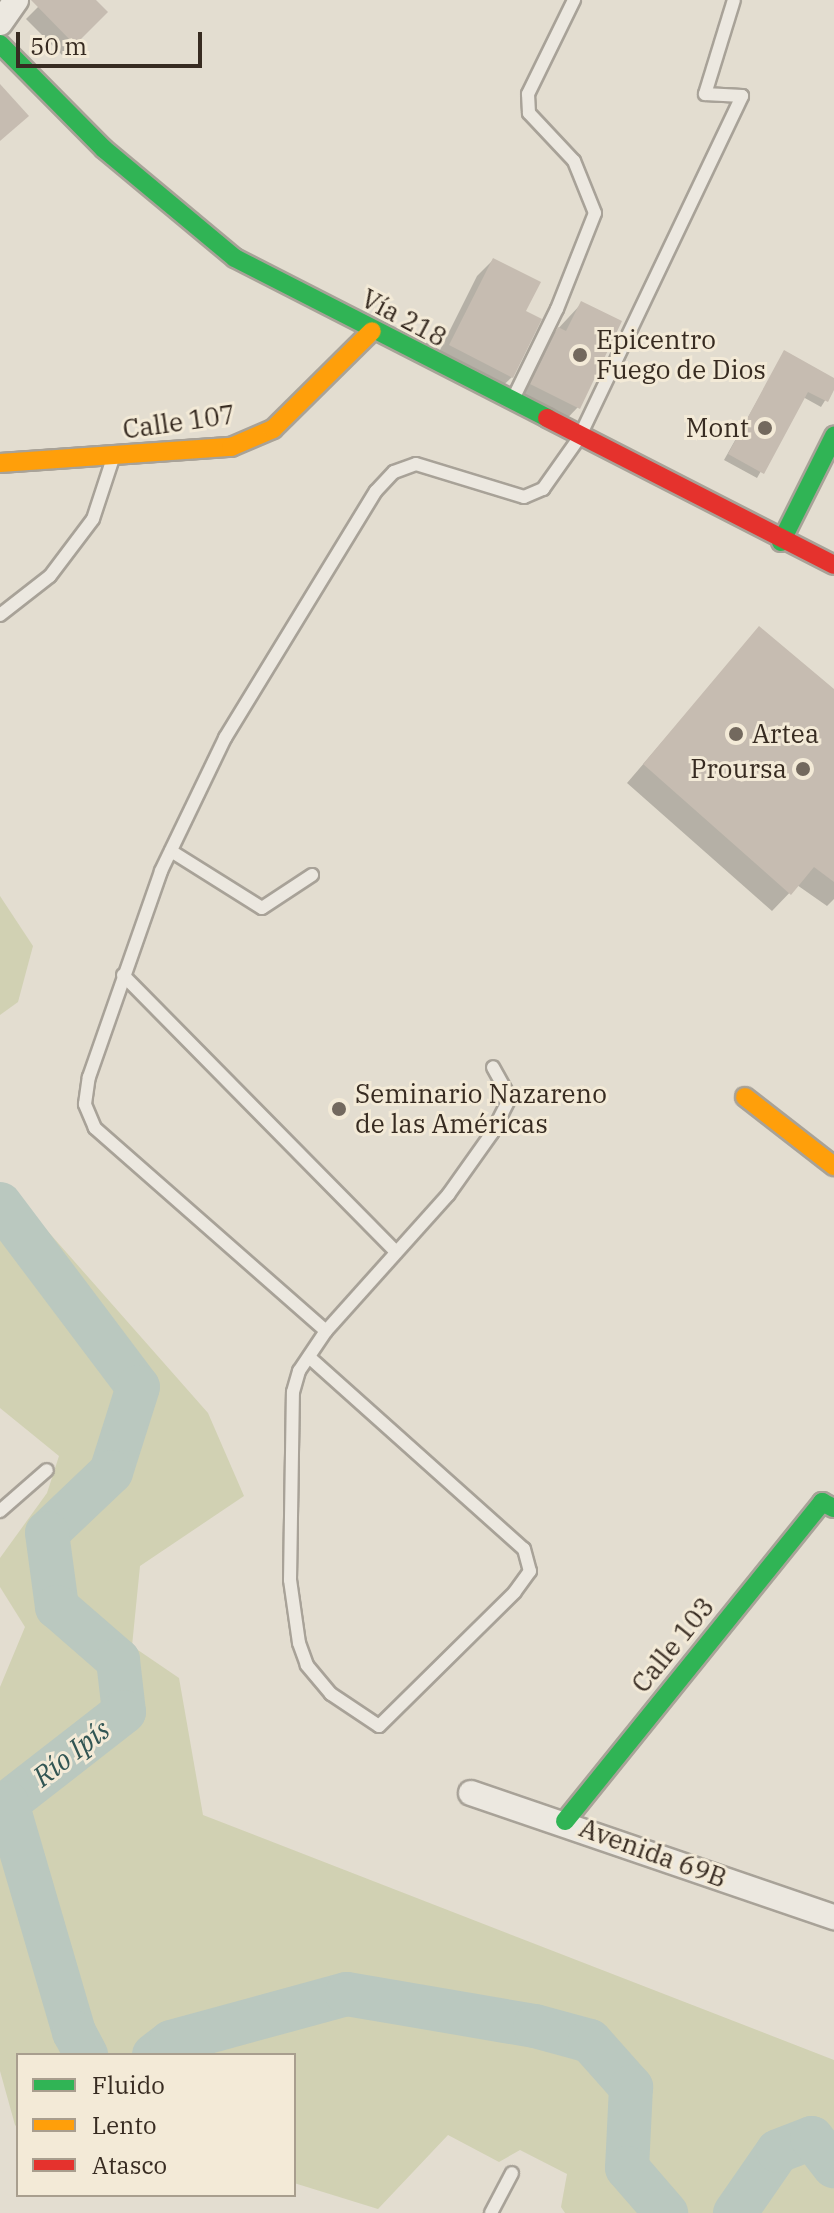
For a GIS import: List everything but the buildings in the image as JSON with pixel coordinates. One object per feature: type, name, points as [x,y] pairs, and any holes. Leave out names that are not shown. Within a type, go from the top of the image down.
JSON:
[{"type":"street","points":[[0,23],[16,0]]},
{"type":"street","name":"Vía 218","points":[[0,44],[104,149],[235,258],[511,404],[781,542],[834,565]]},
{"type":"street","name":"Calle 107","points":[[0,463],[113,458],[231,447],[273,429],[372,331]]},
{"type":"street","points":[[781,542],[834,436]]},
{"type":"street","points":[[745,1097],[834,1166]]},
{"type":"street","name":"Calle 103","points":[[565,1821],[828,1505]]},
{"type":"street","name":"Avenida 69B","points":[[471,1793],[565,1821],[834,1917]]},
{"type":"lane","points":[[511,404],[557,309],[595,213],[574,161],[529,113],[528,94],[574,0]]},
{"type":"lane","points":[[326,1331],[95,1128],[85,1104],[89,1077],[123,975],[171,851],[225,738],[376,491],[394,472],[416,464],[524,497],[543,489],[579,438],[742,96],[705,94],[734,0]]},
{"type":"lane","points":[[0,615],[50,576],[93,519],[113,458]]},
{"type":"lane","points":[[171,851],[262,908],[312,875]]},
{"type":"lane","points":[[123,975],[396,1252]]},
{"type":"lane","points":[[309,1357],[524,1549],[530,1571],[515,1592],[379,1726],[331,1694],[307,1665],[299,1643],[290,1580],[293,1392],[309,1357],[326,1331],[448,1195],[492,1133],[510,1098],[493,1067]]},
{"type":"lane","points":[[0,1511],[47,1470]]},
{"type":"lane","points":[[491,2213],[512,2173]]},
{"type":"green space","points":[[0,896],[33,946],[18,1002],[0,1015]]},
{"type":"green space","points":[[0,1192],[29,1210],[208,1413],[244,1496],[140,1566],[132,1646],[179,1678],[203,1815],[834,2060],[834,2213],[565,2213],[561,2207],[567,2174],[520,2150],[499,2162],[448,2135],[378,2209],[296,2184],[296,2053],[16,2053],[16,2126],[0,2071],[0,1687],[25,1627],[0,1587],[0,1558],[47,1493],[59,1456],[0,1408]]},
{"type":"waterway","name":"Río Ipís","points":[[0,1204],[138,1387],[111,1472],[47,1533],[57,1607],[118,1660],[124,1712],[7,1803],[74,2032],[85,2053]]},
{"type":"waterway","name":"Río Ipís","points":[[157,2053],[171,2042],[347,1994],[535,2026],[590,2041],[631,2087],[627,2168],[666,2213]]},
{"type":"waterway","name":"Río Ipís","points":[[735,2213],[778,2151],[812,2138],[834,2166]]},
{"type":"traffic: fast","points":[[0,44],[104,149],[235,258],[547,418]]},
{"type":"traffic: fast","points":[[781,542],[834,436]]},
{"type":"traffic: fast","points":[[565,1821],[822,1502],[834,1508]]},
{"type":"traffic: slow","points":[[0,463],[231,447],[273,429],[372,331]]},
{"type":"traffic: slow","points":[[745,1097],[834,1166]]},
{"type":"traffic: jam","points":[[547,418],[834,565]]},
{"type":"place","name":"Epicentro Fuego de Dios","points":[[580,355]]},
{"type":"place","name":"Mont","points":[[765,428]]},
{"type":"place","name":"Artea","points":[[736,734]]},
{"type":"place","name":"Proursa","points":[[803,769]]},
{"type":"place","name":"Seminario Nazareno de las Américas","points":[[339,1109]]}]
